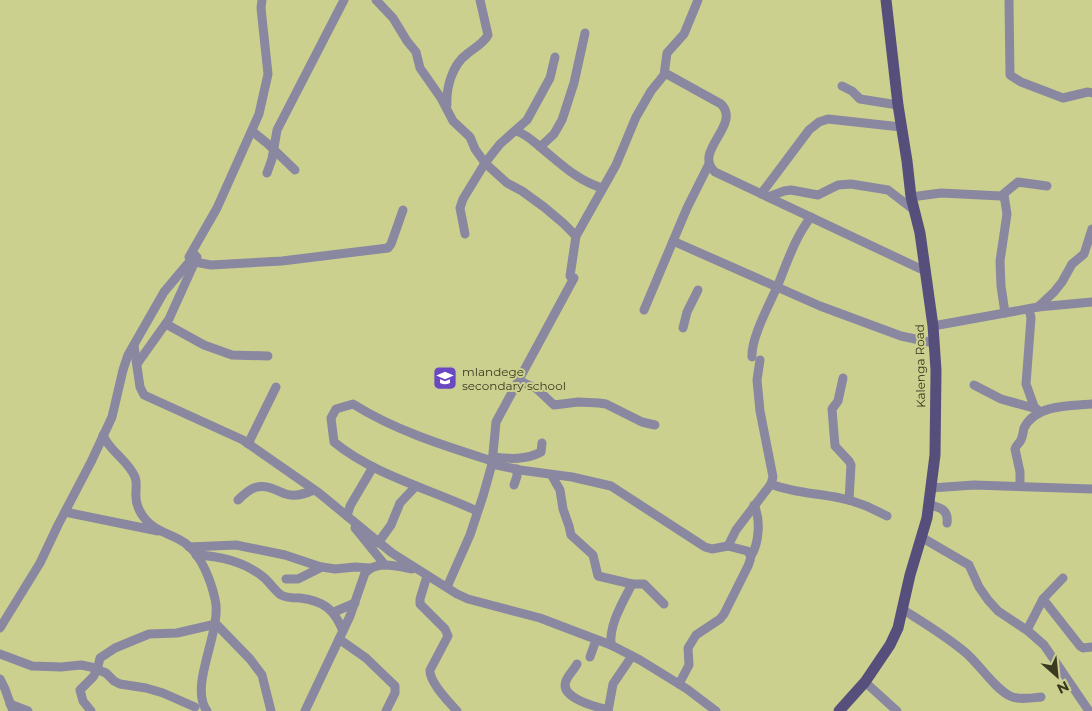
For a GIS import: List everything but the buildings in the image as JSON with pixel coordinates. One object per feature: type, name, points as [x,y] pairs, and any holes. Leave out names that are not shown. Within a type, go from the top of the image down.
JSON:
[{"type":"main road","name":"Kalenga Road","points":[[839,711],[865,682],[890,645],[898,628],[910,576],[927,518],[935,455],[936,370],[933,326],[920,233],[911,197],[886,0]]},
{"type":"street","points":[[137,364],[166,324],[194,257],[259,114],[268,74],[261,12],[262,0]]},
{"type":"street","points":[[266,173],[274,149],[277,130],[344,0]]},
{"type":"street","points":[[376,0],[393,18],[407,42],[416,52],[418,66],[437,92],[453,122],[470,138],[485,163],[507,183],[522,191],[550,212],[576,236]]},
{"type":"street","points":[[449,114],[446,93],[457,64],[464,55],[483,42],[488,35],[480,0]]},
{"type":"street","points":[[447,587],[470,535],[477,512],[492,461],[496,422],[572,277],[576,236],[616,165],[636,116],[665,73],[668,53],[684,34],[698,0]]},
{"type":"street","points":[[1009,0],[1010,75],[1021,82],[1062,98],[1092,92]]},
{"type":"street","points":[[540,147],[554,134],[562,120],[574,83],[585,33]]},
{"type":"street","points":[[465,234],[460,208],[463,199],[485,163],[500,144],[527,120],[552,74],[556,57]]},
{"type":"street","points":[[644,310],[673,241],[709,164],[712,146],[726,123],[727,114],[726,109],[721,104],[665,73]]},
{"type":"street","points":[[842,86],[860,99],[898,105]]},
{"type":"street","points":[[765,196],[809,130],[819,122],[828,119],[901,127]]},
{"type":"street","points":[[252,131],[274,149],[294,170]]},
{"type":"street","points":[[516,131],[521,132],[583,180],[602,188]]},
{"type":"street","points":[[709,164],[715,172],[925,271]]},
{"type":"street","points":[[911,197],[941,193],[1001,196],[1018,182],[1047,186]]},
{"type":"street","points":[[765,196],[784,190],[818,195],[838,185],[851,184],[888,190],[914,210]]},
{"type":"street","points":[[1004,195],[1006,214],[1000,261],[1005,313]]},
{"type":"street","points":[[194,257],[211,265],[256,263],[388,248],[391,246],[403,210]]},
{"type":"street","points":[[728,546],[736,530],[771,484],[773,477],[773,470],[766,449],[758,393],[754,343],[797,239],[803,226],[811,217]]},
{"type":"street","points":[[1035,409],[1026,384],[1031,318],[1034,308],[1054,292],[1072,264],[1084,254],[1092,229]]},
{"type":"street","points":[[673,241],[820,306],[882,329],[934,343]]},
{"type":"street","points":[[0,628],[40,563],[92,462],[112,417],[128,355],[154,312],[160,297],[194,257]]},
{"type":"street","points":[[683,328],[689,306],[698,290]]},
{"type":"street","points":[[933,326],[1034,308],[1092,302]]},
{"type":"street","points":[[166,324],[204,345],[232,355],[268,356]]},
{"type":"street","points":[[134,346],[140,388],[144,395],[248,444],[314,490],[378,543],[417,570],[468,600],[540,618],[611,645],[679,684],[716,711]]},
{"type":"street","points":[[843,378],[838,401],[832,409],[835,446],[851,465],[849,500]]},
{"type":"street","points":[[518,380],[541,391],[550,403],[554,405],[578,402],[606,404],[642,422],[655,425]]},
{"type":"street","points":[[974,385],[1001,399],[1045,411]]},
{"type":"street","points":[[248,444],[276,387]]},
{"type":"street","points":[[477,512],[353,456],[334,442],[331,418],[336,409],[353,404],[386,423],[516,469],[552,476],[572,477],[611,486],[705,547],[712,549],[728,546],[748,551],[751,556]]},
{"type":"street","points":[[1020,486],[1020,472],[1015,449],[1021,441],[1024,429],[1028,423],[1045,411],[1060,405],[1092,404]]},
{"type":"street","points":[[0,654],[32,666],[61,667],[81,665],[106,673],[120,684],[146,688],[162,693],[198,709],[202,696],[203,673],[216,624],[215,598],[204,569],[196,555],[185,542],[153,527],[147,522],[141,513],[136,493],[136,479],[124,459],[106,443],[103,435]]},
{"type":"street","points":[[492,461],[515,460],[541,452],[542,443]]},
{"type":"street","points":[[373,466],[350,506],[348,517],[385,565]]},
{"type":"street","points":[[514,485],[516,469]]},
{"type":"street","points":[[552,476],[560,490],[563,509],[571,535],[593,555],[597,575],[632,584],[645,584],[664,604]]},
{"type":"street","points":[[771,484],[785,490],[849,500],[887,516]]},
{"type":"street","points":[[931,488],[974,485],[1092,489]]},
{"type":"street","points":[[238,500],[249,489],[258,486],[265,486],[292,495],[304,494],[314,490]]},
{"type":"street","points":[[378,543],[391,525],[400,504],[416,486]]},
{"type":"street","points":[[679,684],[689,665],[690,645],[696,635],[721,618],[748,566],[756,546],[758,532],[757,515],[754,505]]},
{"type":"street","points":[[929,505],[946,511],[948,516],[947,523]]},
{"type":"street","points":[[65,512],[163,532]]},
{"type":"street","points":[[922,538],[969,564],[979,588],[988,600],[1006,617],[1036,637],[1052,655],[1088,711]]},
{"type":"street","points":[[189,547],[236,545],[285,555],[321,567],[335,569],[349,567],[370,568],[385,565],[417,570]]},
{"type":"street","points":[[196,555],[208,555],[238,562],[263,577],[282,595],[318,602],[334,612],[341,635],[395,686],[395,693],[386,711]]},
{"type":"street","points":[[286,579],[298,578],[321,567]]},
{"type":"street","points":[[305,711],[355,603],[365,573],[370,568]]},
{"type":"street","points":[[427,576],[420,604],[445,630],[448,636],[430,670],[430,674],[435,684],[457,711]]},
{"type":"street","points":[[1027,630],[1043,599],[1063,578]]},
{"type":"street","points":[[611,645],[610,633],[620,607],[632,584]]},
{"type":"street","points":[[1043,599],[1080,646],[1083,648],[1092,647]]},
{"type":"street","points":[[334,612],[355,603]]},
{"type":"street","points":[[902,609],[953,642],[978,664],[997,686],[1012,697],[1040,697]]},
{"type":"street","points":[[92,711],[83,701],[80,690],[93,677],[100,658],[104,654],[145,635],[161,632],[177,633],[216,624]]},
{"type":"street","points":[[216,624],[245,653],[262,675],[271,711]]},
{"type":"street","points":[[590,657],[596,640]]},
{"type":"street","points":[[577,664],[566,682],[565,688],[568,693],[592,706],[608,710],[613,684],[632,656]]},
{"type":"street","points":[[0,680],[6,689],[11,708],[28,711]]},
{"type":"street","points":[[865,682],[897,711]]},
{"type":"place","name":"mlandege secondary school","points":[[445,378]]}]
